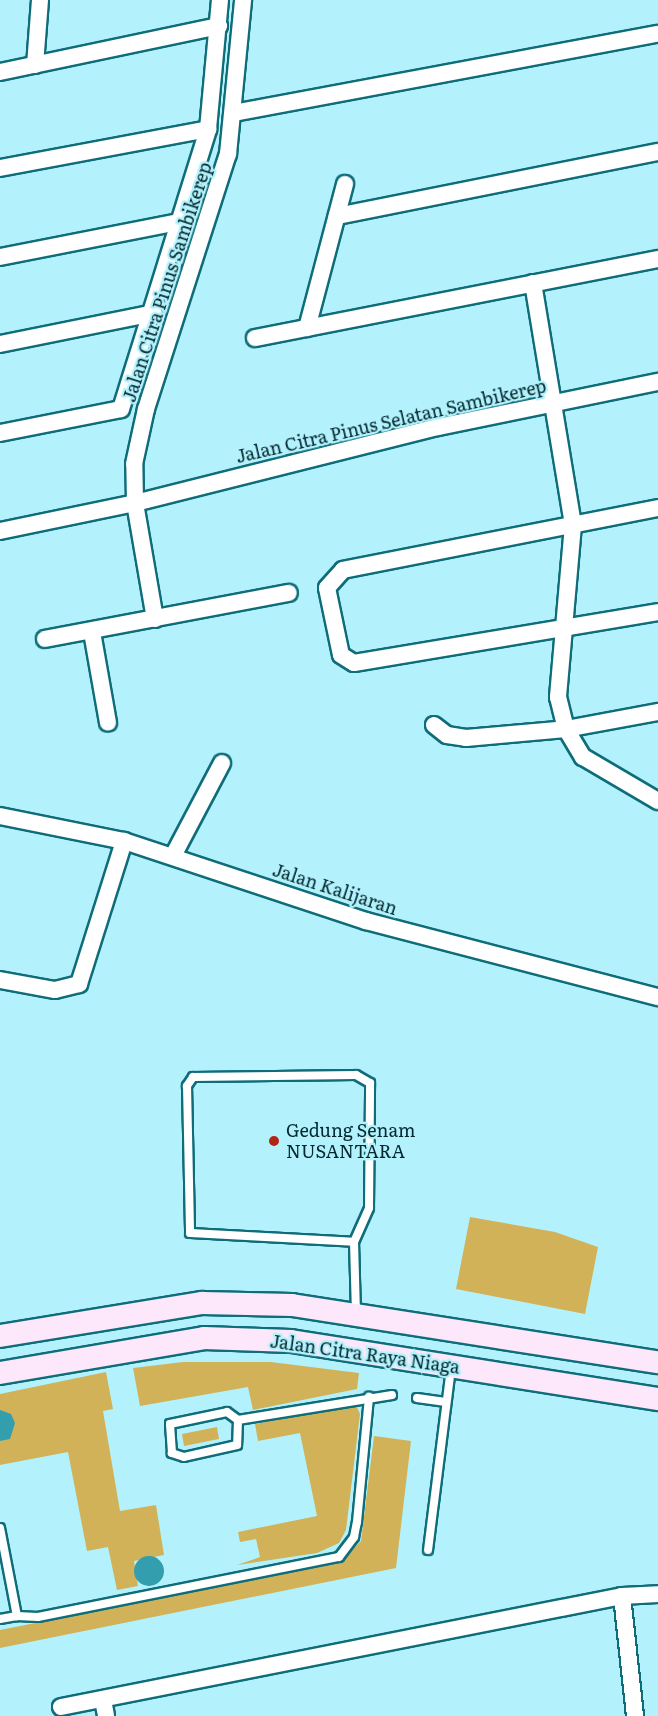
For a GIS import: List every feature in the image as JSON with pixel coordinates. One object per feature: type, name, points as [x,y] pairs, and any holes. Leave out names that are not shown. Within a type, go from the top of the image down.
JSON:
[{"type":"street","points":[[35,64],[40,0]]},
{"type":"street","points":[[0,433],[121,408],[183,221],[208,129],[220,0]]},
{"type":"street","name":"Jalan Citra Pinus Sambikerep","points":[[155,619],[135,503],[134,464],[146,409],[210,221],[234,113],[243,0]]},
{"type":"street","points":[[0,72],[219,26]]},
{"type":"street","points":[[234,113],[658,34]]},
{"type":"street","points":[[0,168],[208,129]]},
{"type":"street","points":[[336,216],[658,152]]},
{"type":"street","points":[[307,328],[345,183]]},
{"type":"street","points":[[0,257],[183,221]]},
{"type":"street","points":[[255,339],[658,259]]},
{"type":"street","points":[[533,283],[555,403],[573,525],[556,673],[566,729],[583,758],[658,801]]},
{"type":"street","points":[[0,344],[154,313]]},
{"type":"street","name":"Jalan Citra Pinus Selatan Sambikerep","points":[[0,531],[135,503],[555,403],[658,382]]},
{"type":"street","points":[[658,508],[343,570],[327,588],[339,648],[349,662],[560,631],[658,612]]},
{"type":"street","points":[[45,639],[93,632],[289,593]]},
{"type":"street","points":[[93,632],[108,723]]},
{"type":"street","points":[[434,725],[460,738],[566,729],[658,712]]},
{"type":"street","points":[[173,856],[222,763]]},
{"type":"street","name":"Jalan Kalijaran","points":[[0,816],[124,841],[366,921],[658,997]]},
{"type":"street","points":[[0,980],[55,990],[79,984],[124,841]]},
{"type":"street","name":"Jalan Citra Raya Niaga","points":[[0,1336],[202,1303],[292,1305],[658,1362]]},
{"type":"street","name":"Jalan Citra Raya Niaga","points":[[0,1373],[204,1338],[291,1341],[658,1399]]},
{"type":"street","points":[[60,1707],[104,1708],[622,1596],[658,1594]]},
{"type":"street","points":[[622,1596],[634,1716]]},
{"type":"lane","points":[[354,1242],[190,1233],[187,1086],[193,1077],[356,1075],[370,1083],[369,1208],[354,1242],[356,1315]]},
{"type":"lane","points":[[429,1550],[452,1365]]},
{"type":"lane","points":[[238,1420],[241,1438],[233,1447],[180,1458],[170,1449],[167,1429],[174,1422],[227,1412],[238,1420],[392,1395]]},
{"type":"lane","points":[[0,1619],[17,1616],[38,1617],[339,1557],[354,1537],[357,1522],[369,1397]]},
{"type":"lane","points":[[417,1398],[446,1402]]},
{"type":"lane","points":[[0,1528],[17,1616]]},
{"type":"shaded area","points":[[470,1217],[555,1232],[598,1247],[585,1314],[456,1289]]},
{"type":"shaded area","points":[[183,1362],[271,1362],[359,1373],[357,1389],[253,1410],[248,1387],[140,1406],[133,1368]]},
{"type":"shaded area","points":[[106,1372],[113,1409],[103,1411],[120,1511],[156,1505],[164,1555],[134,1561],[138,1586],[117,1590],[108,1547],[87,1551],[68,1452],[0,1465],[0,1394]]},
{"type":"shaded area","points":[[356,1405],[360,1414],[346,1530],[339,1543],[317,1553],[237,1565],[260,1557],[256,1539],[240,1542],[238,1532],[317,1516],[300,1433],[258,1441],[255,1424]]},
{"type":"shaded area","points":[[217,1427],[219,1439],[184,1446],[182,1434]]},
{"type":"shaded area","points":[[374,1436],[411,1441],[396,1568],[0,1648],[0,1630],[341,1562],[361,1541]]},
{"type":"water","points":[[0,1410],[11,1414],[15,1423],[10,1439],[0,1441]]},
{"type":"water","points":[[149,1556],[155,1557],[163,1565],[163,1577],[155,1585],[149,1586],[143,1585],[135,1577],[134,1571],[135,1565],[143,1557]]},
{"type":"place","name":"Gedung Senam NUSANTARA","points":[[274,1141]]}]
